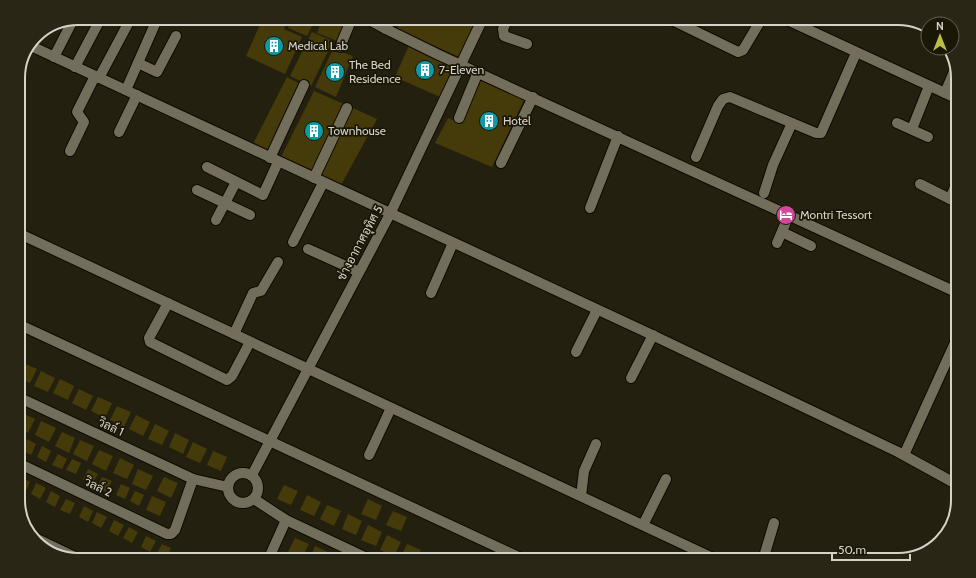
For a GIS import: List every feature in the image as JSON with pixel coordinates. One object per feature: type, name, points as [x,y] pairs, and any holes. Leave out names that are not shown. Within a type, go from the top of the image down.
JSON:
[{"type":"street","points":[[54,57],[70,25]]},
{"type":"street","points":[[76,67],[97,25]]},
{"type":"street","points":[[70,151],[84,122],[77,112],[127,25]]},
{"type":"street","points":[[126,90],[156,25]]},
{"type":"street","points":[[340,47],[349,25]]},
{"type":"street","points":[[379,25],[951,290]]},
{"type":"street","points":[[386,29],[388,25]]},
{"type":"street","name":"ช่างอากาศอุทิศ 5","points":[[252,475],[390,214],[480,25]]},
{"type":"street","points":[[505,25],[503,29],[504,36],[527,44]]},
{"type":"street","points":[[682,25],[738,52],[743,50],[758,25]]},
{"type":"street","points":[[806,25],[856,53],[951,96]]},
{"type":"street","points":[[138,63],[157,72],[176,36]]},
{"type":"street","points":[[35,48],[653,335],[904,455],[951,481]]},
{"type":"street","points":[[696,157],[718,106],[723,99],[730,97],[816,133],[821,133],[856,53]]},
{"type":"street","points":[[459,118],[478,72]]},
{"type":"street","points":[[945,93],[951,79]]},
{"type":"street","points":[[206,167],[263,195],[274,160],[304,85]]},
{"type":"street","points":[[912,129],[929,86]]},
{"type":"street","points":[[119,132],[137,95]]},
{"type":"street","points":[[501,163],[533,97]]},
{"type":"street","points":[[293,242],[348,108]]},
{"type":"street","points":[[764,193],[773,165],[792,123]]},
{"type":"street","points":[[897,123],[928,137]]},
{"type":"street","points":[[590,208],[618,136]]},
{"type":"street","points":[[216,220],[236,182]]},
{"type":"street","points":[[920,184],[951,200]]},
{"type":"street","points":[[197,190],[250,215]]},
{"type":"street","points":[[777,244],[789,215]]},
{"type":"street","points":[[782,232],[811,246]]},
{"type":"street","points":[[25,235],[643,525],[693,553]]},
{"type":"street","points":[[431,293],[453,243]]},
{"type":"street","points":[[308,249],[359,272]]},
{"type":"street","points":[[234,334],[253,293],[261,291],[278,262]]},
{"type":"street","points":[[168,303],[149,338],[150,342],[227,380],[232,376],[250,342]]},
{"type":"street","points":[[576,352],[597,310]]},
{"type":"street","points":[[25,327],[271,440],[388,497],[510,553]]},
{"type":"street","points":[[631,378],[653,335]]},
{"type":"street","points":[[904,455],[951,351]]},
{"type":"street","name":"วิลล์ 1","points":[[25,400],[193,480],[228,487]]},
{"type":"street","points":[[369,455],[391,408]]},
{"type":"street","points":[[581,496],[584,470],[596,444]]},
{"type":"street","name":"วิลล์ 2","points":[[25,466],[167,534],[171,534],[174,530],[193,480]]},
{"type":"street","points":[[242,472],[252,475],[258,484],[258,490],[254,499],[242,503],[236,502],[231,498],[228,487],[232,477],[242,472]]},
{"type":"street","points":[[643,525],[666,479]]},
{"type":"street","points":[[254,499],[286,520],[356,553]]},
{"type":"street","points":[[271,553],[286,520]]},
{"type":"street","points":[[765,553],[774,523]]},
{"type":"building","name":"Medical Lab","points":[[260,25],[286,25],[284,29],[302,37],[285,74],[246,56]]},
{"type":"building","points":[[289,25],[312,25],[307,36],[288,28]]},
{"type":"building","points":[[320,25],[347,25],[340,42],[317,33]]},
{"type":"building","points":[[399,25],[474,25],[459,57],[397,29]]},
{"type":"building","points":[[312,32],[333,41],[311,86],[290,76]]},
{"type":"building","name":"7-Eleven","points":[[410,43],[455,63],[440,97],[395,77]]},
{"type":"building","name":"The Bed Residence","points":[[333,49],[353,56],[336,97],[315,87]]},
{"type":"building","points":[[287,77],[300,84],[268,152],[253,144]]},
{"type":"building","name":"Hotel","points":[[481,79],[525,98],[492,167],[435,143],[448,118],[462,124]]},
{"type":"building","name":"Townhouse","points":[[314,91],[346,105],[313,173],[281,157]]},
{"type":"building","name":"Townhouse","points":[[353,108],[377,119],[340,187],[319,177]]},
{"type":"building","points":[[25,364],[37,369],[30,383],[25,381]]},
{"type":"building","points":[[41,371],[55,378],[48,392],[34,386]]},
{"type":"building","points":[[60,379],[74,386],[68,400],[53,393]]},
{"type":"building","points":[[79,389],[93,396],[86,410],[72,403]]},
{"type":"building","points":[[98,397],[112,403],[105,418],[91,411]]},
{"type":"building","points":[[117,406],[131,412],[124,427],[110,420]]},
{"type":"building","points":[[25,414],[35,419],[28,433],[25,432]]},
{"type":"building","points":[[136,415],[150,422],[143,436],[129,429]]},
{"type":"building","points":[[41,421],[56,428],[49,442],[35,435]]},
{"type":"building","points":[[155,424],[169,431],[162,445],[148,439]]},
{"type":"building","points":[[62,432],[75,438],[69,453],[55,446]]},
{"type":"building","points":[[175,433],[189,440],[183,454],[169,447]]},
{"type":"building","points":[[27,439],[36,444],[31,455],[25,452],[25,443]]},
{"type":"building","points":[[80,440],[94,446],[87,461],[73,454]]},
{"type":"building","points":[[193,442],[207,449],[200,463],[186,457]]},
{"type":"building","points":[[42,446],[51,451],[46,462],[37,457]]},
{"type":"building","points":[[99,450],[113,456],[106,471],[92,464]]},
{"type":"building","points":[[213,451],[227,457],[221,471],[207,465]]},
{"type":"building","points":[[58,454],[67,459],[62,469],[52,465]]},
{"type":"building","points":[[120,458],[134,465],[127,479],[113,473]]},
{"type":"building","points":[[72,459],[81,463],[76,474],[66,470]]},
{"type":"building","points":[[88,469],[98,474],[92,484],[83,480]]},
{"type":"building","points":[[138,469],[153,476],[146,490],[132,484]]},
{"type":"building","points":[[102,477],[112,481],[106,492],[97,488]]},
{"type":"building","points":[[164,477],[178,483],[171,498],[157,491]]},
{"type":"building","points":[[25,479],[30,482],[25,493]]},
{"type":"building","points":[[36,483],[46,488],[40,499],[31,494]]},
{"type":"building","points":[[121,484],[130,488],[125,499],[116,495]]},
{"type":"building","points":[[284,485],[298,491],[291,505],[277,499]]},
{"type":"building","points":[[51,491],[60,496],[55,507],[46,502]]},
{"type":"building","points":[[135,491],[144,495],[139,506],[130,501]]},
{"type":"building","points":[[307,495],[321,502],[314,516],[300,510]]},
{"type":"building","points":[[152,496],[166,502],[160,516],[146,510]]},
{"type":"building","points":[[66,499],[75,503],[70,514],[60,510]]},
{"type":"building","points":[[368,499],[382,506],[376,520],[361,514]]},
{"type":"building","points":[[327,505],[341,511],[334,526],[320,519]]},
{"type":"building","points":[[84,506],[93,511],[88,522],[79,517]]},
{"type":"building","points":[[393,511],[407,517],[401,531],[386,525]]},
{"type":"building","points":[[97,512],[107,517],[101,528],[92,523]]},
{"type":"building","points":[[348,514],[362,521],[356,535],[342,529]]},
{"type":"building","points":[[114,520],[124,525],[118,536],[109,531]]},
{"type":"building","points":[[368,525],[382,532],[376,546],[361,540]]},
{"type":"building","points":[[129,527],[138,532],[132,543],[123,538]]},
{"type":"building","points":[[387,535],[401,542],[396,553],[387,553],[380,550]]},
{"type":"building","points":[[146,536],[156,541],[150,552],[141,547]]},
{"type":"building","points":[[295,538],[309,544],[304,553],[288,552]]},
{"type":"building","points":[[162,544],[171,548],[169,553],[157,553]]},
{"type":"building","points":[[407,544],[421,550],[420,553],[402,553]]},
{"type":"building","points":[[315,546],[330,553],[312,553]]},
{"type":"place","name":"Medical Lab","points":[[274,46]]},
{"type":"place","name":"7-Eleven","points":[[425,70]]},
{"type":"place","name":"The Bed Residence","points":[[335,72]]},
{"type":"place","name":"Hotel","points":[[489,121]]},
{"type":"place","name":"Townhouse","points":[[314,131]]},
{"type":"place","name":"Montri Tessort","points":[[786,215]]}]
